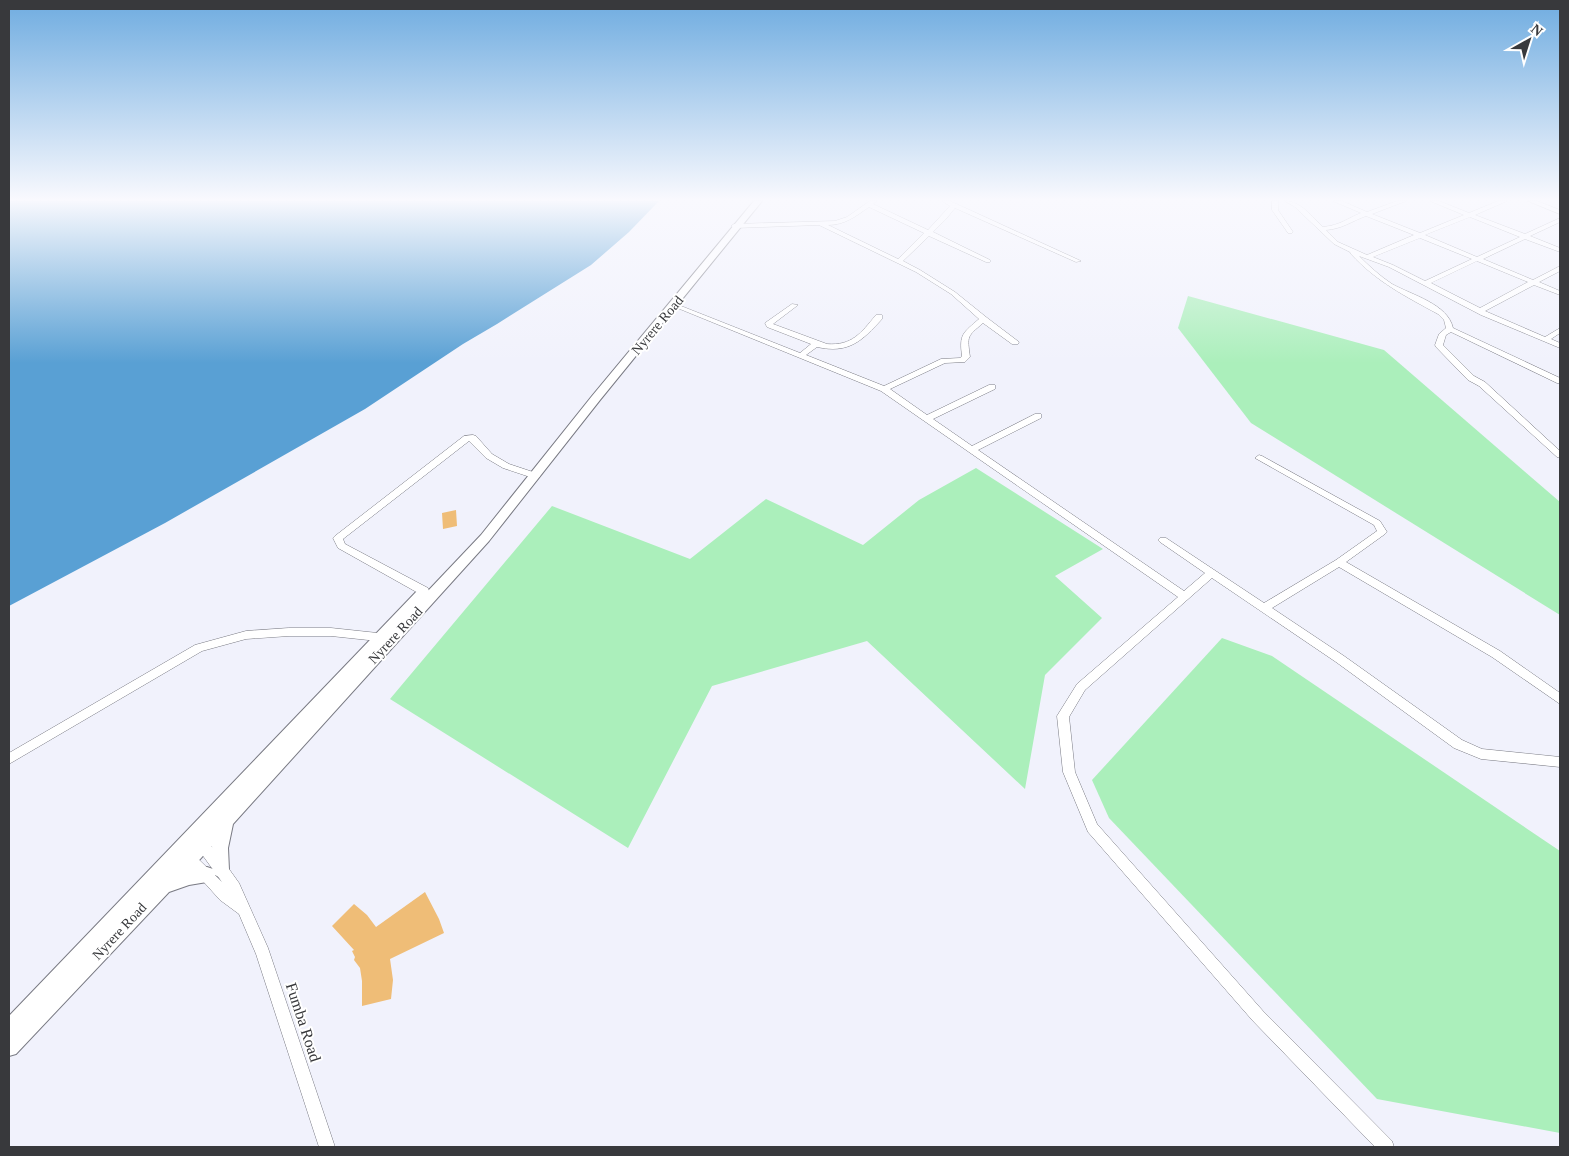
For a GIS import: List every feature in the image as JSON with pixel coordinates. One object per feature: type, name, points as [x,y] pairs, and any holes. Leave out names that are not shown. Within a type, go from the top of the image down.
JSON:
[{"type":"main road","name":"Nyrere Road","points":[[9,1029],[184,855],[386,638],[485,538],[532,475],[712,255]]},
{"type":"main road","name":"Nyrere Road","points":[[197,840],[225,820],[386,638],[424,591],[532,475],[674,305],[713,255]]},
{"type":"main road","points":[[162,886],[189,876],[214,872],[225,820]]},
{"type":"main road","name":"Nyrere Road","points":[[9,1047],[162,886],[184,855]]},
{"type":"street","points":[[886,255],[953,293],[983,320],[1015,342]]},
{"type":"street","points":[[899,261],[905,255]]},
{"type":"street","points":[[973,255],[988,262]]},
{"type":"street","points":[[1065,255],[1078,261]]},
{"type":"street","points":[[1354,255],[1368,269],[1390,285],[1441,312],[1448,320],[1450,329]]},
{"type":"street","points":[[1362,255],[1391,266],[1480,311],[1560,346]]},
{"type":"street","points":[[1368,257],[1373,255]]},
{"type":"street","points":[[1467,255],[1560,293]]},
{"type":"street","points":[[1424,284],[1486,255]]},
{"type":"street","points":[[1480,311],[1560,268]]},
{"type":"street","points":[[674,305],[884,389],[1184,596]]},
{"type":"street","points":[[794,305],[769,322],[779,330],[816,344],[836,348],[848,346],[868,329],[879,316]]},
{"type":"street","points":[[884,389],[944,361],[962,360],[966,357],[964,341],[966,334],[983,320]]},
{"type":"street","points":[[1450,329],[1560,381]]},
{"type":"street","points":[[1450,329],[1443,334],[1438,345],[1471,378],[1482,384],[1560,455]]},
{"type":"street","points":[[764,340],[779,330]]},
{"type":"street","points":[[1545,340],[1560,330]]},
{"type":"street","points":[[802,355],[816,344]]},
{"type":"street","points":[[928,418],[992,387]]},
{"type":"street","points":[[971,450],[1038,416]]},
{"type":"street","points":[[424,591],[341,546],[338,538],[467,438],[473,438],[489,456],[506,466],[532,475]]},
{"type":"street","points":[[1259,458],[1376,523],[1382,532],[1339,562],[1264,608]]},
{"type":"street","points":[[1163,540],[1403,703],[1458,744],[1481,754],[1560,762]]},
{"type":"street","points":[[1339,562],[1496,654],[1560,700]]},
{"type":"street","points":[[1212,573],[1081,687],[1063,716],[1069,772],[1092,828],[1258,1016],[1386,1147]]},
{"type":"street","points":[[9,760],[198,648],[246,635],[289,632],[386,638]]},
{"type":"street","name":"Fumba Road","points":[[197,840],[225,895],[243,910],[263,953],[327,1147]]},
{"type":"street","name":"Fumba Road","points":[[184,855],[214,872]]},
{"type":"green space","points":[[1188,296],[1384,350],[1560,502],[1560,615],[1251,423],[1178,328]]},
{"type":"green space","points":[[976,468],[1103,549],[1055,576],[1102,618],[1045,675],[1025,789],[867,641],[712,686],[628,848],[390,699],[552,506],[690,559],[766,499],[863,545],[919,500]]},
{"type":"green space","points":[[1222,638],[1272,656],[1560,851],[1560,1133],[1377,1099],[1109,818],[1092,780]]},
{"type":"water","points":[[9,255],[603,255],[591,265],[463,344],[365,409],[165,523],[9,606]]},
{"type":"building","points":[[456,510],[457,526],[443,529],[442,513]]},
{"type":"building","points":[[425,892],[444,933],[390,959],[393,980],[391,999],[362,1006],[362,981],[360,968],[354,960],[355,957],[352,951],[354,950],[332,926],[354,904],[367,915],[376,927]]}]
